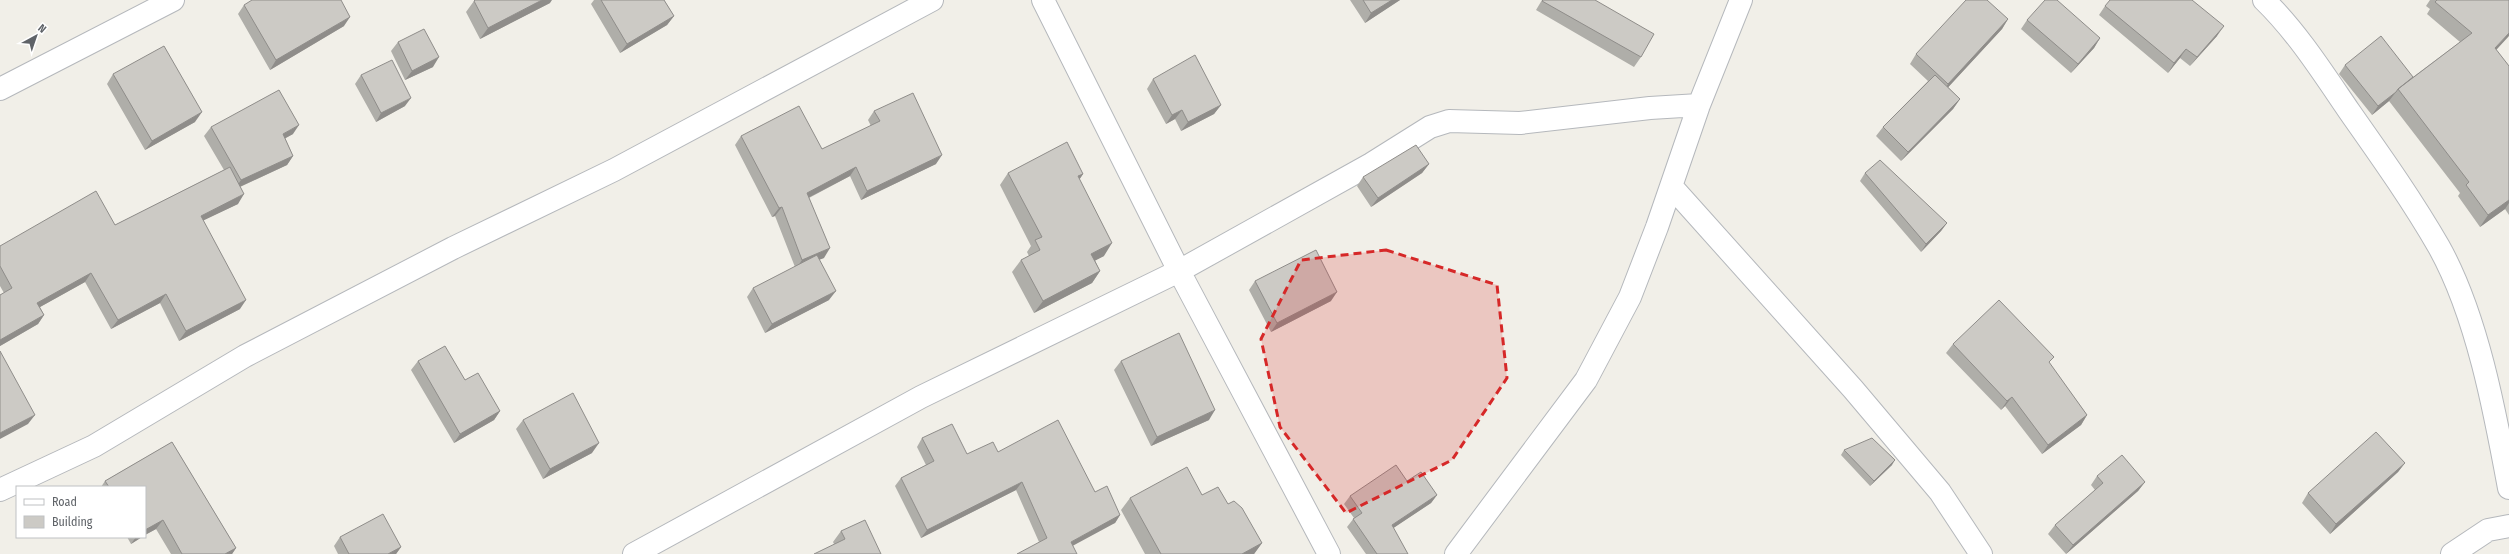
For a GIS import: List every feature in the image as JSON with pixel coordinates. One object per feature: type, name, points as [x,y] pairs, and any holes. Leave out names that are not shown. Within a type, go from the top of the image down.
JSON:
[{"type":"street","points":[[0,90],[173,0]]},
{"type":"street","points":[[0,490],[94,446],[245,356],[453,248],[614,170],[932,0]]},
{"type":"street","points":[[1043,0],[1179,271],[1329,554]]},
{"type":"street","points":[[1456,554],[1586,380],[1630,297],[1672,186],[1699,105],[1741,0]]},
{"type":"street","points":[[2264,0],[2278,14],[2386,163],[2439,248],[2467,313],[2492,400],[2509,488]]},
{"type":"street","points":[[634,554],[921,397],[1179,271],[1371,164],[1430,127],[1449,121],[1520,123],[1650,108],[1699,105]]},
{"type":"street","points":[[1672,186],[1853,389],[1940,492],[1981,554]]},
{"type":"street","points":[[2452,554],[2488,530],[2509,526]]},
{"type":"highlighted area","points":[[1386,250],[1497,285],[1507,378],[1452,460],[1346,513],[1280,427],[1261,339],[1301,260]]},
{"type":"building","points":[[252,0],[341,0],[350,17],[276,60],[244,5]]},
{"type":"building","points":[[542,0],[488,28],[474,1]]},
{"type":"building","points":[[601,0],[664,0],[674,16],[627,44]]},
{"type":"building","points":[[1363,0],[1392,0],[1371,13]]},
{"type":"building","points":[[1595,0],[1654,34],[1641,57],[1542,1]]},
{"type":"building","points":[[1966,0],[1987,0],[2008,19],[1948,84],[1916,54]]},
{"type":"building","points":[[2045,0],[2057,0],[2100,38],[2078,64],[2027,20]]},
{"type":"building","points":[[2110,0],[2192,0],[2224,26],[2197,57],[2186,49],[2174,63],[2105,6]]},
{"type":"building","points":[[2437,0],[2509,0],[2509,33],[2495,48],[2509,66],[2509,200],[2488,215],[2466,185],[2469,182],[2398,89],[2472,33],[2435,2]]},
{"type":"building","points":[[424,29],[439,57],[412,71],[398,42]]},
{"type":"building","points":[[2381,36],[2413,77],[2378,106],[2345,65]]},
{"type":"building","points":[[164,46],[202,112],[152,141],[113,74]]},
{"type":"building","points":[[1195,55],[1221,105],[1188,122],[1182,110],[1172,115],[1153,79]]},
{"type":"building","points":[[392,60],[411,98],[381,113],[361,75]]},
{"type":"building","points":[[1935,75],[1960,99],[1908,152],[1883,127]]},
{"type":"building","points":[[279,90],[299,125],[283,134],[293,156],[241,180],[211,127]]},
{"type":"building","points":[[913,93],[942,155],[867,191],[856,167],[807,193],[830,248],[802,260],[782,207],[779,208],[741,136],[799,106],[822,149],[880,121],[874,111]]},
{"type":"building","points":[[1067,142],[1083,174],[1078,176],[1112,243],[1091,254],[1100,271],[1043,301],[1021,260],[1040,250],[1035,240],[1042,237],[1008,173]]},
{"type":"building","points":[[1416,145],[1429,164],[1378,198],[1363,177]]},
{"type":"building","points":[[1880,160],[1947,223],[1926,244],[1865,173]]},
{"type":"building","points":[[230,167],[244,194],[201,216],[246,300],[186,331],[166,294],[118,320],[91,273],[37,303],[44,315],[0,340],[0,295],[12,288],[0,266],[0,246],[96,191],[115,225]]},
{"type":"building","points":[[1316,250],[1337,292],[1277,323],[1255,281]]},
{"type":"building","points":[[817,255],[836,291],[772,324],[753,288]]},
{"type":"building","points":[[1999,300],[2054,357],[2049,362],[2087,415],[2048,445],[2012,397],[2007,401],[1953,344]]},
{"type":"building","points":[[1179,333],[1215,410],[1157,437],[1121,361]]},
{"type":"building","points":[[445,346],[465,380],[478,373],[500,411],[460,434],[418,361]]},
{"type":"building","points":[[0,351],[35,415],[0,433]]},
{"type":"building","points":[[573,393],[599,443],[550,469],[523,420]]},
{"type":"building","points":[[1058,420],[1095,492],[1107,486],[1120,515],[1071,542],[1077,554],[1017,554],[1047,538],[1022,482],[927,530],[901,478],[934,461],[922,438],[952,424],[967,454],[993,442],[998,452]]},
{"type":"building","points":[[2376,432],[2405,463],[2336,524],[2308,493]]},
{"type":"building","points":[[1872,438],[1895,460],[1874,481],[1844,450]]},
{"type":"building","points":[[172,442],[236,548],[225,554],[182,554],[163,520],[146,529],[146,486],[108,486],[105,481]]},
{"type":"building","points":[[2122,455],[2145,482],[2073,545],[2055,525],[2103,483],[2097,476]]},
{"type":"building","points":[[1396,465],[1407,481],[1421,472],[1437,495],[1392,525],[1408,554],[1377,554],[1353,519],[1362,513],[1350,496]]},
{"type":"building","points":[[1187,467],[1202,495],[1218,487],[1228,504],[1234,501],[1242,508],[1262,543],[1242,554],[1161,554],[1130,498]]},
{"type":"building","points":[[383,514],[401,547],[388,554],[349,554],[340,537]]},
{"type":"building","points":[[865,520],[881,554],[814,554],[845,539],[841,531]]}]
